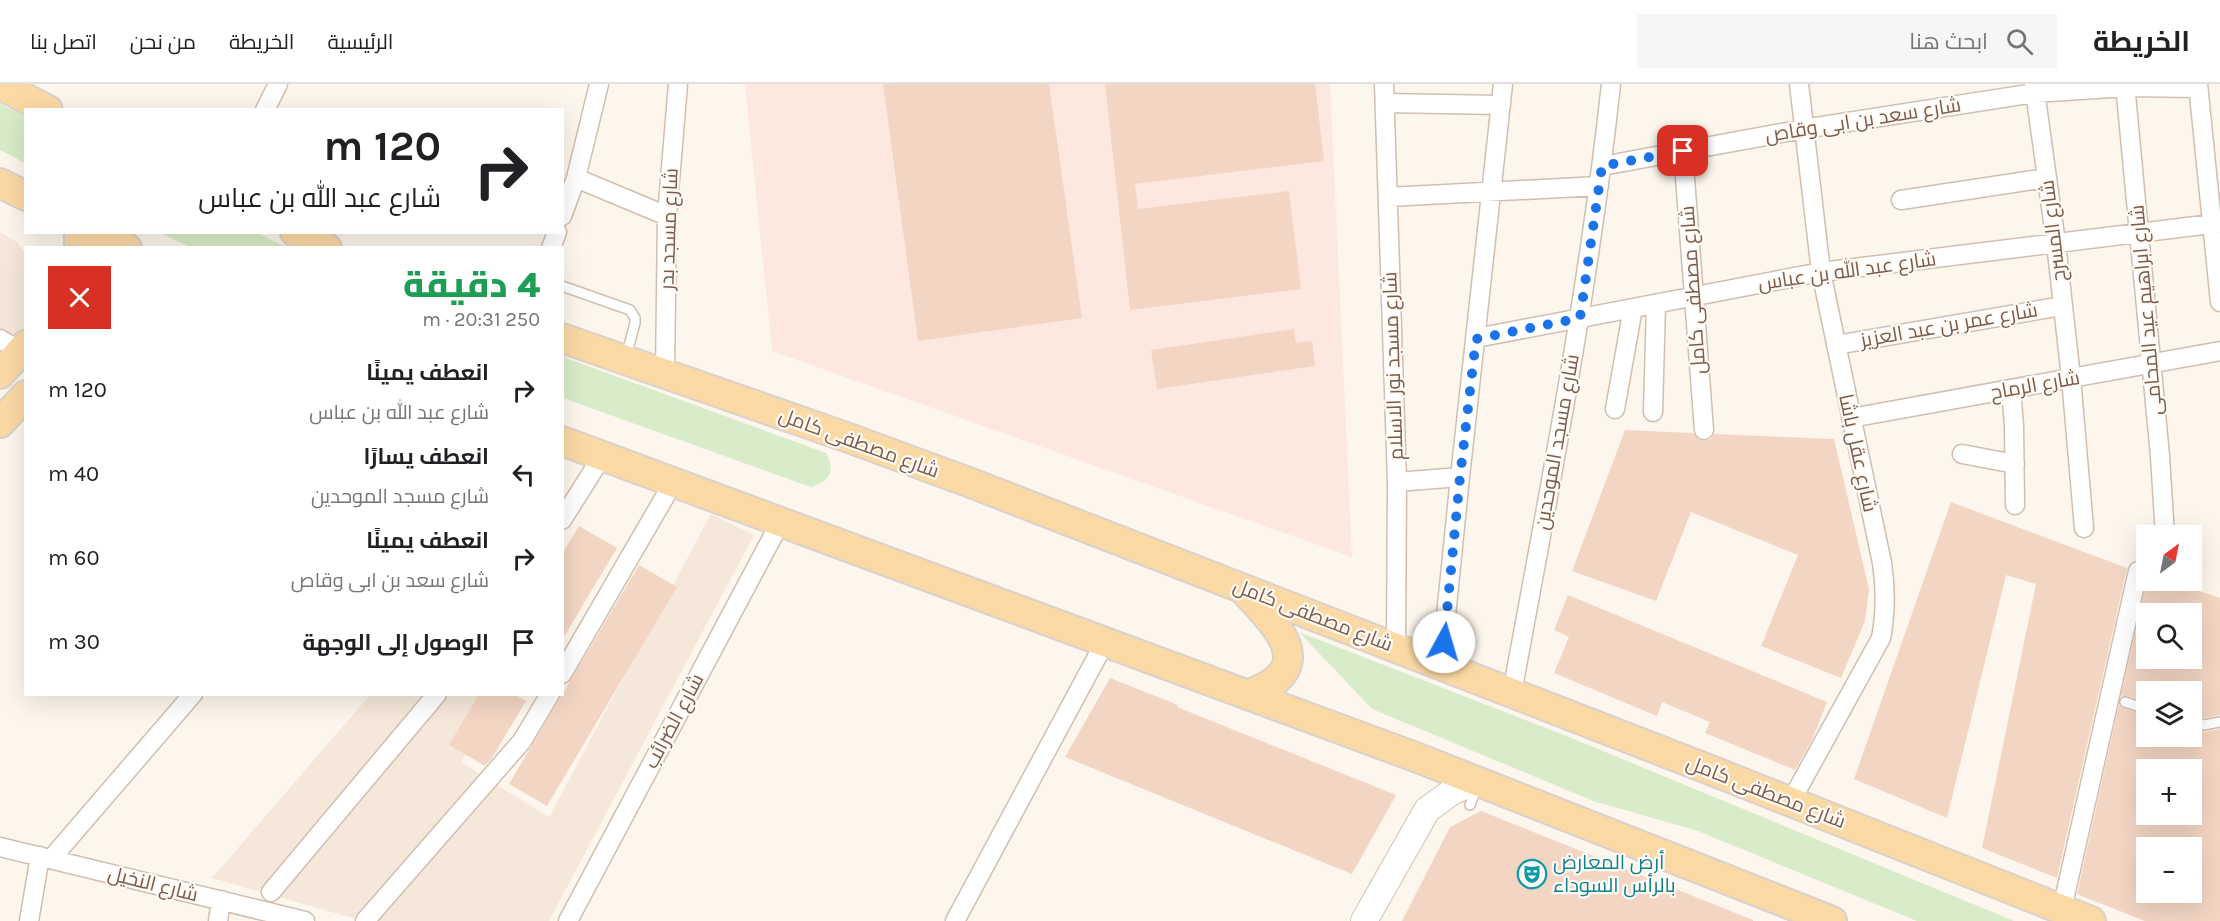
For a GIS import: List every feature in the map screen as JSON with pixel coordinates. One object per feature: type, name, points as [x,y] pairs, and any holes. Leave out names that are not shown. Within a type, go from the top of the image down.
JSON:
[{"type":"main road","points":[[0,86],[44,108]]},
{"type":"main road","points":[[0,183],[24,195]]},
{"type":"main road","points":[[101,234],[123,246]]},
{"type":"main road","points":[[300,234],[323,246]]},
{"type":"main road","name":"شارع مصطفى كامل","points":[[564,339],[971,483],[1791,801],[2091,921]]},
{"type":"main road","points":[[0,374],[15,345]]},
{"type":"main road","points":[[0,423],[24,397]]},
{"type":"main road","points":[[564,442],[1247,695],[1476,790],[1832,921]]},
{"type":"main road","points":[[1242,588],[1282,634],[1288,655],[1287,664],[1278,679],[1247,695]]},
{"type":"main road","points":[[1364,921],[1427,810],[1448,794],[1476,790]]},
{"type":"street","points":[[266,108],[278,84]]},
{"type":"street","points":[[564,211],[576,178],[599,84]]},
{"type":"street","name":"شارع مسجد بدر","points":[[665,374],[667,216],[678,84]]},
{"type":"street","name":"شارع مسجد نور الاسلام","points":[[1384,84],[1397,482],[1396,648]]},
{"type":"street","points":[[1441,665],[1503,84]]},
{"type":"street","name":"شارع مسجد الموحدين","points":[[1512,693],[1580,318],[1602,166],[1611,84]]},
{"type":"street","name":"شارع عقل باشا","points":[[1791,801],[1881,638],[1886,612],[1882,563],[1821,272],[1799,84]]},
{"type":"street","name":"شارع سعد بن ابى وقاص","points":[[1602,166],[2034,88],[2126,85],[2198,86]]},
{"type":"street","name":"شارع ابراهيم عيد المحامى","points":[[2126,85],[2164,525]]},
{"type":"street","points":[[2198,86],[2216,223],[2220,302]]},
{"type":"street","name":"شارع المسرح","points":[[2034,88],[2056,243],[2084,528]]},
{"type":"street","points":[[1385,103],[1501,105]]},
{"type":"street","name":"شارع مصطفى كامل","points":[[1683,151],[1704,430]]},
{"type":"street","points":[[576,178],[667,216]]},
{"type":"street","points":[[1901,200],[2047,178]]},
{"type":"street","points":[[1388,197],[1599,186]]},
{"type":"street","name":"شارع عبد الله بن عباس","points":[[1476,339],[1821,272],[2216,223]]},
{"type":"street","points":[[1653,412],[1656,304]]},
{"type":"street","name":"شارع عمر بن عبد العزيز","points":[[1836,345],[2062,306]]},
{"type":"street","points":[[1615,409],[1633,308]]},
{"type":"street","name":"شارع الرماح","points":[[1851,418],[2220,351]]},
{"type":"street","points":[[2011,389],[2015,505]]},
{"type":"street","points":[[1962,454],[2015,464]]},
{"type":"street","points":[[564,517],[603,455]]},
{"type":"street","points":[[1397,482],[1460,477]]},
{"type":"street","points":[[564,671],[674,482]]},
{"type":"street","name":"شارع الضرائب","points":[[568,921],[781,521]]},
{"type":"street","points":[[2062,909],[2136,580]]},
{"type":"street","points":[[955,921],[1105,642]]},
{"type":"street","points":[[29,921],[45,858],[191,696]]},
{"type":"street","points":[[271,892],[435,696]]},
{"type":"street","points":[[365,921],[522,741],[549,696]]},
{"type":"street","name":"شارع النخيل","points":[[0,847],[305,921]]},
{"type":"street","points":[[218,921],[221,900]]},
{"type":"lane","points":[[564,287],[626,307],[633,313],[635,323],[626,360]]},
{"type":"lane","points":[[2125,702],[2136,706]]},
{"type":"lane","points":[[2202,725],[2220,722]]},
{"type":"shaded area","points":[[745,84],[1330,84],[1352,557],[772,351]]},
{"type":"shaded area","points":[[0,232],[17,242],[24,251],[24,332],[0,360]]},
{"type":"shaded area","points":[[711,514],[754,535],[549,921],[363,921],[212,878],[369,696],[497,696],[461,762],[549,817]]},
{"type":"green space","points":[[0,104],[24,116],[24,162],[0,150]]},
{"type":"green space","points":[[162,234],[260,234],[283,246],[188,246]]},
{"type":"green space","points":[[564,357],[826,453],[831,471],[827,479],[811,487],[564,398]]},
{"type":"green space","points":[[1299,632],[1574,739],[2014,921],[1917,921],[1698,831],[1593,801],[1372,709]]},
{"type":"building","points":[[883,84],[1049,84],[1082,318],[918,341]]},
{"type":"building","points":[[1105,84],[1315,84],[1324,161],[1135,184],[1138,209],[1289,191],[1301,289],[1130,310]]},
{"type":"building","points":[[1294,329],[1296,343],[1312,341],[1315,366],[1157,389],[1151,350]]},
{"type":"building","points":[[1625,430],[1693,433],[1699,440],[1704,441],[1711,439],[1714,434],[1834,439],[1869,589],[1865,621],[1841,678],[1761,646],[1798,555],[1691,512],[1656,601],[1572,571]]},
{"type":"building","points":[[1951,502],[2127,568],[2057,878],[1982,848],[2036,584],[2006,575],[1947,818],[1854,779]]},
{"type":"building","points":[[579,526],[617,548],[564,637],[564,551]]},
{"type":"building","points":[[639,565],[677,587],[547,806],[509,784],[561,696],[564,696],[564,691]]},
{"type":"building","points":[[2145,591],[2199,591],[2220,598],[2220,715],[2202,718],[2202,681],[2136,681],[2136,699],[2121,696],[2136,629],[2136,669],[2202,669],[2202,603],[2142,603]]},
{"type":"building","points":[[1568,595],[1827,702],[1812,740],[1795,770],[1705,733],[1710,722],[1662,702],[1657,716],[1554,673],[1569,637],[1554,630]]},
{"type":"building","points":[[1110,678],[1396,795],[1352,874],[1065,757]]},
{"type":"building","points":[[478,696],[517,696],[526,701],[485,766],[449,745]]},
{"type":"building","points":[[2119,705],[2136,713],[2136,747],[2202,747],[2202,732],[2220,729],[2220,921],[2145,921],[2077,894]]},
{"type":"building","name":"أرض المعارض بالرأس السوداء","points":[[1481,811],[1753,921],[1402,921],[1450,827]]},
{"type":"place","name":"أرض المعارض بالرأس السوداء","points":[[1532,874]]},
{"type":"route","points":[[1444,642],[1476,339],[1580,318],[1602,166],[1683,151]]}]
